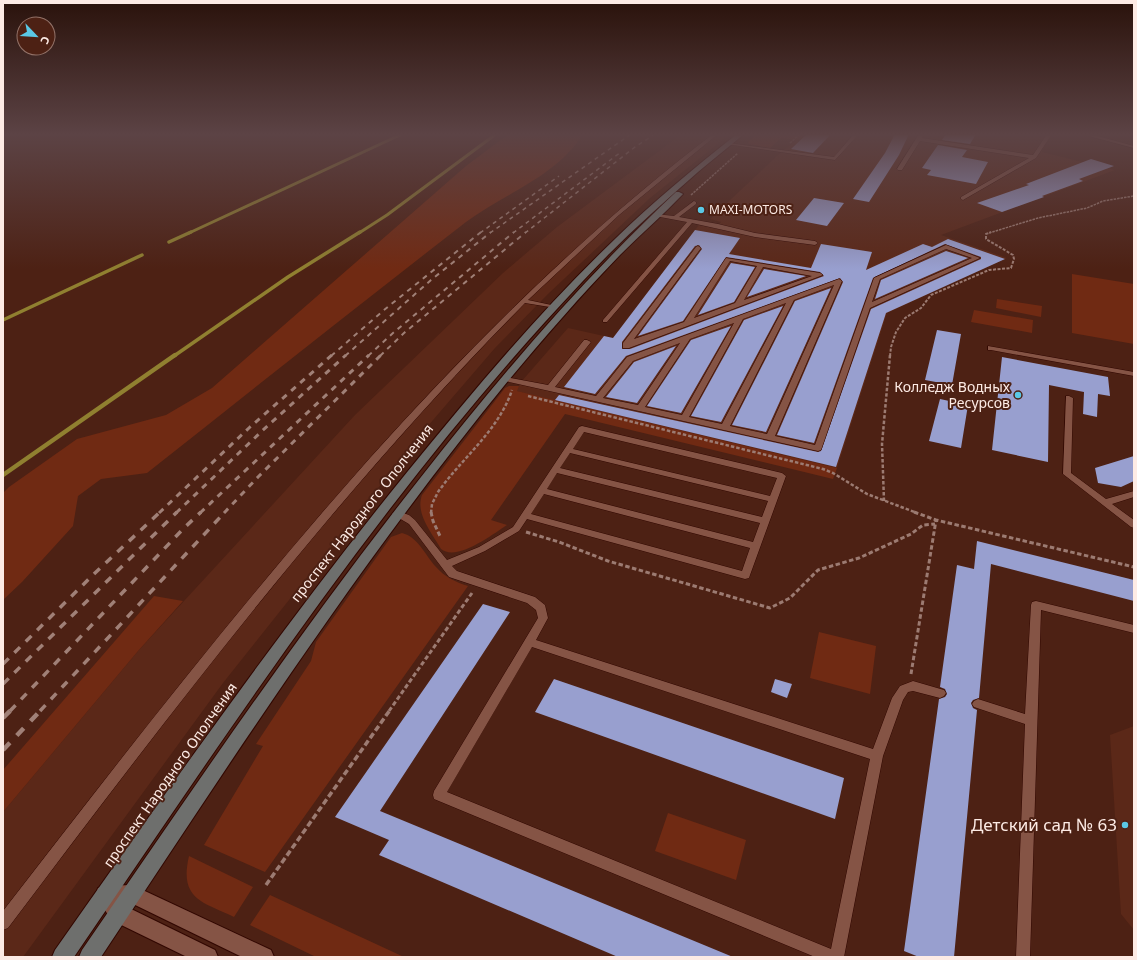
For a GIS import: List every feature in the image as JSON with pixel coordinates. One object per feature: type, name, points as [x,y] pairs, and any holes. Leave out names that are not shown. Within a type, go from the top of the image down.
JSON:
[{"type":"main road","name":"проспект Народного Ополчения","points":[[62,957],[272,657],[381,510],[491,376],[554,307],[660,200],[689,179]]},
{"type":"main road","name":"проспект Народного Ополчения","points":[[89,957],[308,636],[397,514],[504,379],[573,302],[657,215],[696,179]]},
{"type":"street","points":[[105,895],[132,894],[264,957]]},
{"type":"street","points":[[105,895],[118,913],[208,957]]},
{"type":"lane","points":[[3,923],[174,700],[338,499],[429,398],[523,301],[641,193],[659,179]]},
{"type":"lane","points":[[963,198],[996,179]]},
{"type":"lane","points":[[675,218],[694,203]]},
{"type":"lane","points":[[657,215],[755,234],[815,243]]},
{"type":"lane","points":[[605,321],[691,221]]},
{"type":"lane","points":[[504,379],[818,448],[877,278],[946,247],[977,258],[867,307]]},
{"type":"lane","points":[[626,345],[698,248]]},
{"type":"lane","points":[[626,345],[687,323],[785,287],[820,275],[728,259],[687,323]]},
{"type":"lane","points":[[738,304],[762,265]]},
{"type":"lane","points":[[785,287],[793,270]]},
{"type":"lane","points":[[598,399],[630,359],[839,281],[770,437]]},
{"type":"lane","points":[[725,427],[792,298]]},
{"type":"lane","points":[[523,301],[554,307]]},
{"type":"lane","points":[[684,418],[740,318]]},
{"type":"lane","points":[[640,408],[687,338]]},
{"type":"lane","points":[[550,388],[587,342]]},
{"type":"lane","points":[[626,345],[630,359]]},
{"type":"lane","points":[[991,348],[1134,374]]},
{"type":"lane","points":[[1069,398],[1067,474],[1134,525]]},
{"type":"lane","points":[[448,564],[482,549],[516,529],[582,429],[782,476],[745,575],[526,516]]},
{"type":"lane","points":[[568,450],[774,500]]},
{"type":"lane","points":[[556,470],[765,521]]},
{"type":"lane","points":[[542,491],[756,546]]},
{"type":"lane","points":[[1105,503],[1134,494]]},
{"type":"lane","points":[[397,514],[406,517],[412,522],[448,564],[453,574],[531,600],[541,608],[543,618],[439,795],[833,957]]},
{"type":"lane","points":[[1023,957],[1036,605],[1134,629]]},
{"type":"lane","points":[[530,642],[877,756]]},
{"type":"lane","points":[[837,957],[877,756],[898,698],[904,690],[913,686],[940,693]]},
{"type":"lane","points":[[978,704],[1031,721]]},
{"type":"path","points":[[690,196],[705,179]]},
{"type":"path","points":[[884,501],[882,444],[887,376],[891,347],[896,332],[905,318],[921,308],[931,295],[937,292],[989,270],[1011,268],[1014,259],[1013,255],[986,239],[986,234],[1038,218],[1087,208],[1103,201],[1134,196]]},
{"type":"path","points":[[448,564],[432,520],[431,505],[440,489],[483,438],[508,404],[512,392],[518,394]]},
{"type":"path","points":[[526,395],[823,469],[834,473],[857,489],[884,501],[936,520],[1134,567]]},
{"type":"path","points":[[908,688],[936,520]]},
{"type":"path","points":[[266,885],[479,583]]},
{"type":"shaded area","points":[[451,179],[535,179],[466,222],[147,473],[101,479],[78,496],[73,526],[22,582],[3,600],[3,493],[9,487],[77,439],[166,415],[212,388]]},
{"type":"shaded area","points":[[622,179],[674,179],[650,198],[548,294],[495,348],[421,434],[223,683],[23,957],[3,957],[3,812],[138,651],[355,415],[503,273],[557,227]]},
{"type":"shaded area","points":[[753,179],[1091,179],[941,235],[1007,258],[887,313],[837,468],[516,391],[521,382],[568,328],[613,338],[699,225],[716,228],[721,222],[710,219]]},
{"type":"shaded area","points":[[1072,274],[1134,284],[1134,344],[1072,333]]},
{"type":"shaded area","points":[[997,299],[1042,306],[1041,317],[996,308]]},
{"type":"shaded area","points":[[974,310],[1033,320],[1032,333],[971,322]]},
{"type":"shaded area","points":[[509,386],[519,386],[517,391],[837,468],[833,479],[565,414],[491,520],[507,525],[475,545],[456,552],[448,552],[441,549],[429,530],[421,509],[420,502],[422,495],[505,388]]},
{"type":"shaded area","points":[[402,533],[413,538],[417,542],[443,574],[468,586],[265,872],[204,845],[263,746],[256,744],[311,661],[316,642],[391,537]]},
{"type":"shaded area","points":[[154,596],[183,601],[138,651],[3,812],[3,770]]},
{"type":"shaded area","points":[[819,632],[876,646],[870,694],[810,678]]},
{"type":"shaded area","name":"Детский сад № 63","points":[[1134,726],[1134,930],[1121,914],[1110,735]]},
{"type":"shaded area","points":[[668,813],[746,840],[736,880],[655,851]]},
{"type":"shaded area","points":[[189,856],[253,887],[234,917],[203,902],[190,890],[187,882]]},
{"type":"shaded area","points":[[270,895],[404,957],[316,957],[250,925]]},
{"type":"building","points":[[867,179],[884,179],[869,202],[853,199]]},
{"type":"building","points":[[948,179],[979,179],[976,184]]},
{"type":"building","points":[[1040,179],[1080,179],[1083,181],[1002,212],[977,203],[1029,185],[1026,184]]},
{"type":"building","points":[[814,198],[844,203],[827,226],[796,220]]},
{"type":"building","points":[[695,230],[740,238],[729,254],[811,268],[821,244],[872,252],[866,270],[923,244],[932,247],[948,239],[1005,259],[886,313],[836,467],[555,400],[559,395],[818,452],[821,451],[871,309],[981,259],[981,257],[945,244],[873,278],[814,443],[777,435],[843,282],[840,278],[626,356],[595,394],[564,387],[604,336],[613,338]],"holes":[[[699,245],[702,249],[638,336],[683,321],[726,257],[820,272],[824,276],[630,349],[622,349],[622,342],[695,246]]]},
{"type":"building","points":[[946,251],[968,258],[875,299],[881,280]]},
{"type":"building","points":[[731,263],[755,267],[734,302],[698,315]]},
{"type":"building","points":[[764,269],[806,276],[747,297]]},
{"type":"building","points":[[831,288],[766,432],[732,425],[795,301]]},
{"type":"building","points":[[783,306],[721,422],[691,416],[744,320]]},
{"type":"building","points":[[731,326],[681,413],[647,406],[691,340]]},
{"type":"building","points":[[937,330],[961,334],[952,385],[925,380]]},
{"type":"building","points":[[676,346],[637,403],[606,397],[634,362]]},
{"type":"building","name":"Колледж Водных Ресурсов","points":[[1002,357],[1108,377],[1110,396],[1098,394],[1097,417],[1083,414],[1084,392],[1049,385],[1048,462],[992,450]]},
{"type":"building","points":[[940,399],[968,405],[961,448],[929,441]]},
{"type":"building","points":[[1134,456],[1134,481],[1121,487],[1098,483],[1095,468]]},
{"type":"building","points":[[977,541],[1134,580],[1134,601],[991,564],[979,698],[973,700],[971,703],[973,708],[977,710],[954,957],[919,957],[904,951],[939,699],[945,697],[947,694],[945,689],[940,687],[957,565],[974,569]]},
{"type":"building","points":[[483,604],[510,612],[380,811],[733,957],[618,957],[379,855],[389,840],[335,817]]},
{"type":"building","points":[[554,679],[844,778],[835,819],[535,712]]},
{"type":"building","points":[[775,679],[792,684],[787,698],[771,692]]},
{"type":"waterway","points":[[189,233],[306,179]]},
{"type":"waterway","points":[[359,233],[387,215],[436,179]]},
{"type":"waterway","points":[[169,242],[191,232]]},
{"type":"waterway","points":[[174,356],[288,277],[360,232]]},
{"type":"waterway","points":[[3,320],[142,255]]},
{"type":"waterway","points":[[3,475],[175,355]]},
{"type":"railway","points":[[480,233],[555,179]]},
{"type":"railway","points":[[490,233],[567,179]]},
{"type":"railway","points":[[513,233],[585,179]]},
{"type":"railway","points":[[525,233],[594,179]]},
{"type":"railway","points":[[331,356],[384,310],[481,232]]},
{"type":"railway","points":[[345,356],[431,280],[491,232]]},
{"type":"railway","points":[[368,356],[393,333],[514,232]]},
{"type":"railway","points":[[380,356],[404,333],[526,232]]},
{"type":"railway","points":[[159,513],[250,427],[332,355]]},
{"type":"railway","points":[[176,513],[262,431],[346,355]]},
{"type":"railway","points":[[200,513],[369,355]]},
{"type":"railway","points":[[224,513],[258,477],[381,355]]},
{"type":"railway","points":[[3,664],[95,573],[160,512]]},
{"type":"railway","points":[[3,684],[177,512]]},
{"type":"railway","points":[[10,711],[201,512]]},
{"type":"railway","points":[[40,711],[225,512]]},
{"type":"railway","points":[[3,750],[41,710]]},
{"type":"railway","points":[[3,718],[10,711]]},
{"type":"place","name":"MAXI-MOTORS","points":[[701,210]]},
{"type":"place","name":"Колледж Водных Ресурсов","points":[[1018,395]]},
{"type":"place","name":"Детский сад № 63","points":[[1125,825]]}]
